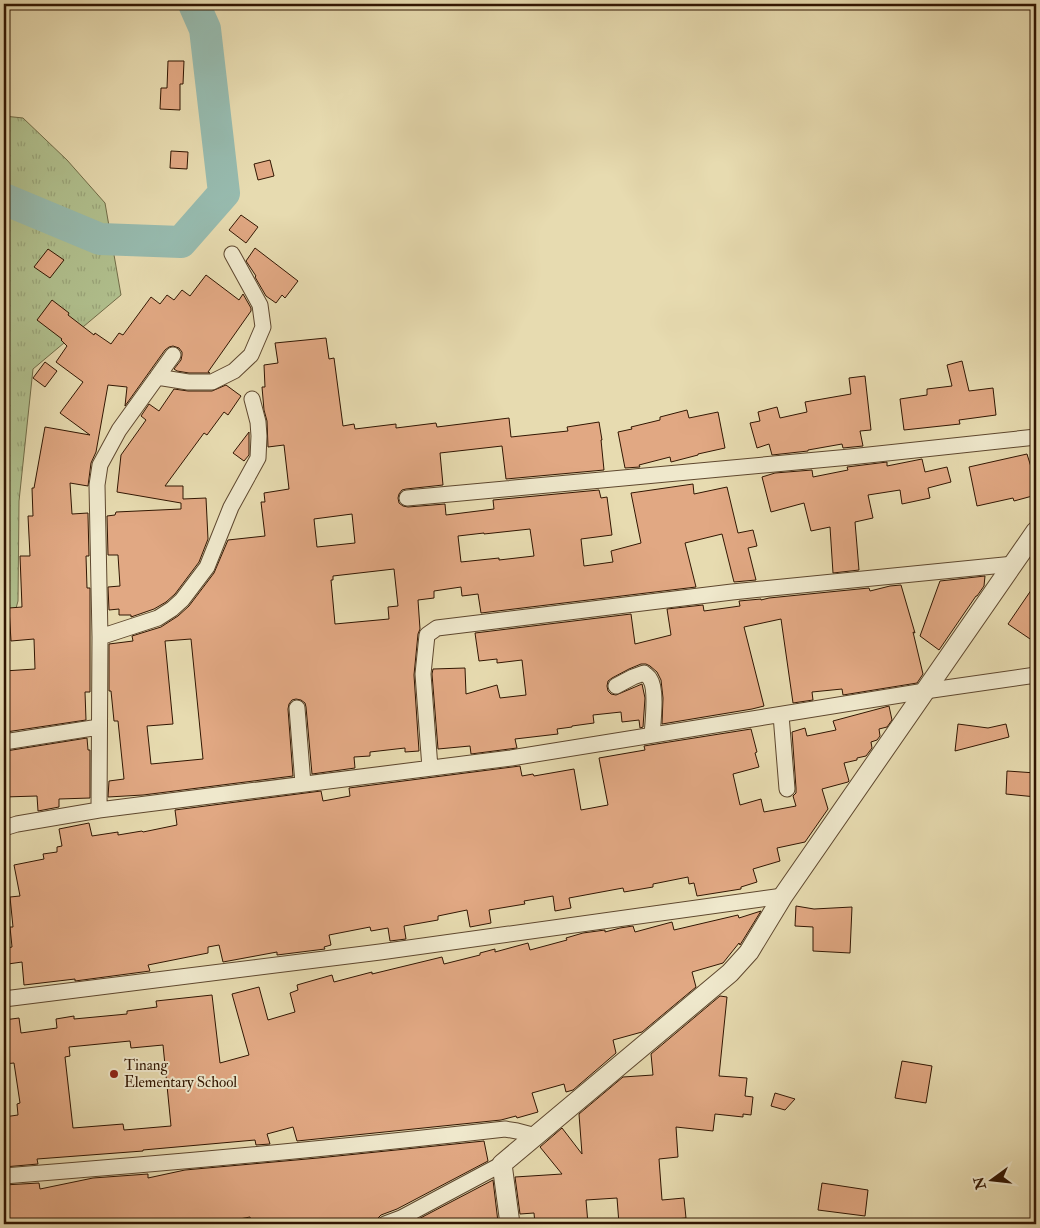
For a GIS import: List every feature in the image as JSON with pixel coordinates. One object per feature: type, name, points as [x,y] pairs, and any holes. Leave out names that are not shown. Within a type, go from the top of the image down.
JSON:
[{"type":"street","points":[[157,377],[188,382],[212,382],[234,371],[251,355],[263,327],[260,305],[232,254]]},
{"type":"street","points":[[99,810],[100,637],[97,485],[100,466],[119,430],[173,355]]},
{"type":"street","points":[[100,637],[158,618],[172,610],[207,567],[231,507],[258,458],[258,422],[252,400]]},
{"type":"street","points":[[407,498],[850,457],[1036,437]]},
{"type":"street","points":[[385,1224],[401,1218],[502,1164],[730,973],[749,952],[783,896],[1036,531]]},
{"type":"street","points":[[430,768],[423,674],[427,635],[437,628],[732,592],[1014,564]]},
{"type":"street","points":[[616,686],[633,677],[644,674],[650,678],[653,685],[654,699],[652,735]]},
{"type":"street","points":[[4,828],[17,824],[99,810],[511,758],[925,691],[1036,675]]},
{"type":"street","points":[[297,708],[303,784]]},
{"type":"street","points":[[781,715],[787,789]]},
{"type":"street","points":[[4,742],[99,727]]},
{"type":"street","points":[[4,999],[380,952],[783,896]]},
{"type":"street","points":[[4,1176],[171,1163],[395,1142],[505,1129],[536,1136]]},
{"type":"street","points":[[502,1164],[510,1224]]},
{"type":"green space","points":[[4,116],[23,118],[67,160],[105,203],[121,295],[33,369],[19,501],[18,601],[4,653]]},
{"type":"building","points":[[168,61],[184,61],[183,84],[180,84],[180,110],[160,109],[161,88],[167,88]]},
{"type":"building","points":[[171,151],[188,152],[187,169],[170,168]]},
{"type":"building","points":[[270,160],[274,176],[258,180],[254,164]]},
{"type":"building","points":[[241,215],[258,227],[246,243],[229,230]]},
{"type":"building","points":[[255,248],[298,281],[285,298],[282,295],[276,303],[266,296],[246,261]]},
{"type":"building","points":[[48,249],[64,260],[50,278],[34,267]]},
{"type":"building","points":[[206,275],[239,300],[243,294],[251,311],[208,372],[210,373],[189,373],[174,369],[181,360],[182,352],[179,348],[173,346],[165,350],[125,406],[127,387],[108,385],[96,452],[91,463],[88,486],[70,483],[72,514],[88,513],[89,556],[86,556],[87,588],[90,588],[90,692],[85,692],[86,720],[6,732],[4,671],[35,669],[34,639],[11,641],[9,608],[22,607],[20,556],[30,556],[28,516],[33,516],[32,488],[34,488],[45,427],[90,435],[60,413],[83,382],[56,362],[67,346],[62,339],[37,320],[52,300],[94,335],[95,333],[111,344],[119,333],[123,335],[151,297],[160,304],[167,295],[174,300],[182,290],[190,296]]},
{"type":"building","points":[[326,338],[329,359],[334,358],[343,426],[354,424],[355,429],[396,424],[396,428],[436,423],[437,427],[509,418],[511,437],[568,431],[567,427],[599,422],[604,470],[506,479],[502,446],[440,453],[443,485],[402,490],[398,498],[399,503],[403,506],[445,504],[446,515],[494,509],[493,500],[599,490],[601,498],[607,497],[612,535],[581,539],[584,566],[613,562],[611,551],[641,543],[631,493],[693,484],[694,494],[727,487],[738,533],[753,530],[757,546],[748,548],[756,580],[734,582],[722,534],[685,543],[696,587],[481,613],[478,594],[462,596],[461,587],[434,591],[434,598],[418,600],[420,629],[414,675],[419,751],[405,752],[405,748],[370,752],[370,756],[354,757],[355,768],[312,774],[306,707],[305,703],[296,699],[292,700],[288,709],[293,776],[143,795],[108,797],[109,781],[124,779],[118,721],[114,721],[111,691],[109,691],[109,644],[133,641],[132,636],[161,627],[178,616],[189,606],[214,573],[228,540],[265,536],[261,502],[265,502],[264,493],[289,489],[284,445],[268,447],[267,421],[264,410],[262,387],[265,387],[264,365],[278,363],[275,343]],"holes":[[[352,514],[355,543],[317,547],[314,519]],[[530,529],[534,556],[461,562],[458,536]],[[394,569],[398,606],[388,607],[389,619],[335,624],[331,580],[333,580],[333,576]],[[191,639],[203,759],[151,764],[147,726],[173,724],[165,641]]]},
{"type":"building","points":[[962,361],[969,391],[993,388],[996,415],[959,420],[960,424],[904,430],[900,399],[927,395],[927,389],[952,386],[947,365]]},
{"type":"building","points":[[45,362],[57,371],[45,387],[33,378]]},
{"type":"building","points":[[865,376],[871,430],[860,431],[863,446],[843,448],[842,444],[808,451],[772,455],[769,444],[757,448],[750,423],[760,421],[758,412],[777,407],[780,418],[807,412],[805,402],[851,394],[849,378]]},
{"type":"building","points":[[226,385],[241,396],[228,415],[224,412],[207,435],[204,433],[165,486],[183,486],[183,499],[206,498],[208,539],[199,562],[175,594],[166,602],[154,609],[131,617],[131,615],[119,615],[119,609],[109,610],[108,587],[120,586],[118,555],[108,555],[107,516],[115,515],[116,512],[181,509],[181,503],[117,492],[121,455],[146,420],[141,416],[149,404],[159,411],[174,389],[212,391]]},
{"type":"building","points":[[687,410],[689,418],[718,412],[725,448],[671,462],[670,457],[639,465],[640,467],[625,468],[618,432],[660,420],[660,417]]},
{"type":"building","points":[[249,432],[249,455],[244,461],[233,453]]},
{"type":"building","points":[[1027,454],[1036,483],[1036,495],[1014,501],[1013,498],[977,506],[969,467]]},
{"type":"building","points":[[922,459],[925,472],[947,467],[951,482],[928,488],[930,498],[902,504],[900,490],[868,495],[873,518],[855,522],[859,570],[833,573],[830,527],[811,531],[804,503],[771,512],[762,477],[775,473],[812,470],[813,477],[848,470],[847,467],[887,462],[887,466]]},
{"type":"building","points":[[985,576],[984,586],[939,650],[920,636],[940,581]]},
{"type":"building","points":[[1036,583],[1036,643],[1008,624]]},
{"type":"building","points":[[901,585],[915,633],[913,632],[923,674],[917,683],[843,695],[842,689],[812,692],[813,700],[793,703],[781,619],[744,627],[764,706],[662,724],[663,698],[661,680],[657,672],[650,666],[641,664],[612,678],[608,681],[607,686],[611,694],[616,695],[642,684],[645,698],[643,727],[640,728],[639,720],[622,722],[621,712],[593,715],[594,723],[557,729],[558,734],[515,739],[517,748],[471,754],[470,746],[438,749],[433,669],[465,668],[466,694],[497,685],[500,698],[526,695],[522,660],[497,663],[497,659],[479,661],[475,633],[631,614],[635,644],[671,635],[667,609],[703,605],[704,611],[740,606],[739,601],[869,588],[870,591]]},
{"type":"building","points":[[889,706],[892,720],[887,727],[879,729],[880,736],[877,740],[871,742],[872,748],[866,756],[844,763],[849,781],[822,789],[828,809],[805,842],[777,848],[780,861],[753,869],[757,882],[741,887],[741,889],[697,896],[694,883],[689,884],[688,877],[653,884],[653,887],[624,892],[623,888],[569,898],[571,908],[555,911],[553,896],[524,901],[525,904],[489,910],[491,923],[470,927],[467,910],[438,916],[438,920],[404,926],[406,939],[390,941],[388,928],[371,931],[370,927],[329,935],[331,945],[324,947],[325,949],[277,955],[277,952],[223,962],[219,945],[208,947],[208,953],[148,965],[150,971],[75,981],[75,979],[24,985],[22,962],[8,964],[7,948],[12,947],[10,927],[13,927],[10,897],[20,896],[14,865],[44,859],[43,854],[57,852],[57,847],[62,846],[59,829],[89,823],[92,836],[118,832],[118,835],[143,832],[177,825],[175,810],[321,791],[323,801],[350,796],[349,788],[520,766],[522,776],[533,774],[534,776],[574,769],[581,810],[608,805],[599,758],[645,750],[644,746],[751,729],[759,767],[733,774],[740,805],[761,799],[764,812],[796,806],[793,796],[796,793],[796,788],[792,732],[805,728],[807,736],[836,730],[833,721]]},
{"type":"building","points":[[958,724],[988,728],[1006,724],[1009,737],[955,751]]},
{"type":"building","points":[[87,738],[88,750],[90,750],[90,798],[59,799],[59,807],[38,811],[37,796],[4,797],[4,757],[7,757],[6,751]]},
{"type":"building","points":[[1007,771],[1036,773],[1036,797],[1006,794]]},
{"type":"building","points":[[796,906],[814,909],[852,907],[850,953],[813,951],[813,927],[795,926]]},
{"type":"building","points":[[761,911],[740,945],[739,943],[723,963],[692,972],[696,987],[642,1032],[613,1040],[616,1053],[573,1090],[566,1092],[564,1084],[532,1093],[538,1112],[501,1120],[297,1141],[293,1127],[267,1134],[270,1144],[256,1145],[255,1140],[37,1159],[38,1164],[4,1167],[4,1117],[18,1115],[17,1104],[20,1103],[14,1063],[4,1064],[4,1020],[19,1018],[21,1033],[57,1028],[56,1019],[74,1016],[74,1019],[127,1014],[127,1011],[157,1007],[156,1001],[212,995],[220,1063],[249,1055],[232,994],[259,987],[268,1020],[295,1012],[290,993],[298,990],[297,985],[332,975],[334,982],[442,957],[444,964],[480,955],[480,953],[495,949],[495,952],[528,943],[530,950],[567,940],[566,938],[583,933],[605,930],[605,932],[633,926],[635,932],[672,922],[674,930],[738,915],[739,918]],"holes":[[[130,1041],[131,1048],[163,1045],[171,1126],[124,1130],[123,1124],[73,1128],[65,1057],[70,1056],[69,1047]]]},
{"type":"building","points":[[720,996],[727,997],[719,1076],[747,1078],[745,1096],[753,1097],[751,1115],[743,1114],[743,1117],[715,1114],[713,1131],[676,1127],[678,1157],[659,1159],[662,1200],[684,1198],[686,1218],[666,1220],[666,1224],[619,1224],[617,1198],[586,1200],[588,1224],[535,1224],[534,1213],[520,1214],[515,1177],[562,1174],[540,1147],[562,1128],[582,1154],[579,1114],[623,1077],[653,1075],[651,1054]]},
{"type":"building","points":[[902,1061],[932,1066],[926,1103],[895,1098]]},
{"type":"building","points":[[775,1093],[795,1099],[785,1110],[771,1106]]},
{"type":"building","points":[[484,1141],[488,1161],[397,1209],[381,1215],[376,1221],[370,1222],[370,1224],[252,1224],[250,1217],[213,1224],[4,1224],[4,1185],[39,1183],[40,1189],[93,1178],[148,1174],[148,1178],[185,1170]]},
{"type":"building","points":[[493,1180],[498,1222],[486,1224],[409,1224]]},
{"type":"building","points":[[822,1183],[868,1190],[865,1216],[818,1210]]},
{"type":"waterway","points":[[4,199],[100,239],[181,242],[224,193],[205,29],[194,4]]},
{"type":"place","name":"Tinang Elementary School","points":[[114,1074]]}]
